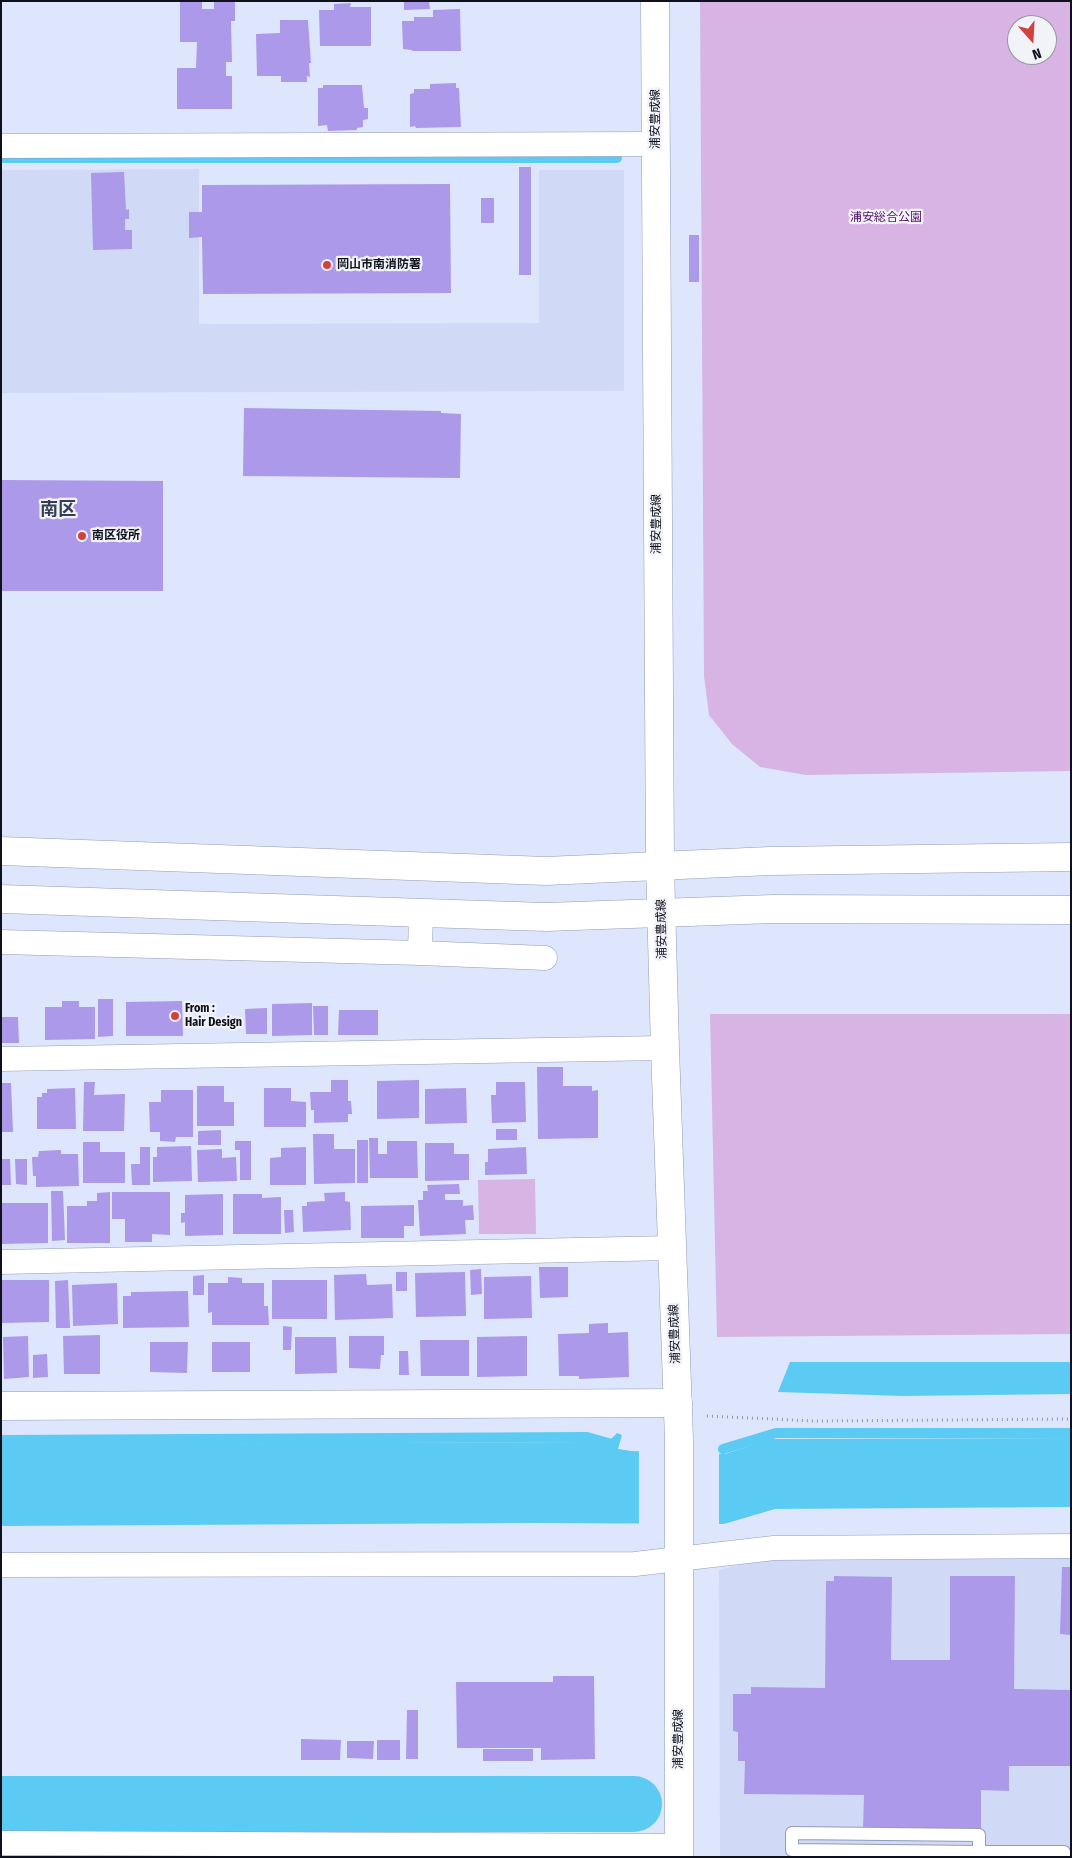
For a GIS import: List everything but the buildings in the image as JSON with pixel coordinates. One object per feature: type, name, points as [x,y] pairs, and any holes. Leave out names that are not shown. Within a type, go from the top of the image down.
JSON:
[{"type":"street","name":"浦安豊成線","points":[[655,1],[660,866],[679,1440],[679,1852]]},
{"type":"street","points":[[1,146],[656,144]]},
{"type":"street","points":[[1,851],[546,871],[770,861],[1071,857]]},
{"type":"street","points":[[1,899],[546,917],[773,909],[1071,910]]},
{"type":"street","points":[[420,953],[421,913]]},
{"type":"street","points":[[1,942],[544,958]]},
{"type":"street","points":[[1,1059],[665,1048]]},
{"type":"street","points":[[1,1262],[672,1248]]},
{"type":"street","points":[[1,1406],[678,1403]]},
{"type":"street","points":[[1,1565],[635,1564],[774,1548],[1071,1546]]},
{"type":"street","points":[[1,1843],[224,1850],[679,1852]]},
{"type":"lane","points":[[979,1854],[979,1835],[792,1833],[792,1850],[979,1854],[1064,1852],[1064,1857]]},
{"type":"path","points":[[704,1415],[815,1421],[1071,1419]]},
{"type":"shaded area","points":[[199,169],[199,324],[539,323],[539,170],[624,170],[624,391],[1,393],[1,170]]},
{"type":"shaded area","points":[[1071,1555],[1071,1857],[720,1857],[719,1570],[772,1556]]},
{"type":"green space","name":"浦安総合公園","points":[[700,1],[1071,1],[1071,771],[806,775],[760,767],[732,744],[709,715],[704,676]]},
{"type":"green space","points":[[710,1014],[1071,1014],[1071,1334],[717,1337]]},
{"type":"green space","points":[[535,1179],[536,1234],[479,1234],[478,1180]]},
{"type":"water","points":[[790,1362],[1071,1362],[1071,1394],[903,1396],[778,1392]]},
{"type":"water","points":[[617,1433],[622,1435],[618,1449],[725,1454],[770,1439],[1071,1438],[1071,1507],[775,1509],[724,1524],[531,1523],[1,1526],[1,1444],[591,1442],[605,1445]]},
{"type":"pier","points":[[639,1449],[719,1451],[719,1527],[639,1527]]},
{"type":"waterway","points":[[1,158],[617,158]]},
{"type":"waterway","points":[[723,1449],[776,1433],[1071,1433]]},
{"type":"waterway","points":[[1,1440],[587,1437],[612,1444]]},
{"type":"waterway","points":[[1,1804],[634,1804]]},
{"type":"waterway","points":[[239,1804],[240,1829]]},
{"type":"place","name":"岡山市南消防署","points":[[327,265]]},
{"type":"place","name":"南区役所","points":[[82,536]]},
{"type":"place","name":"From : Hair Design","points":[[175,1016]]},
{"type":"district","name":"南区","points":[[58,510]]}]
